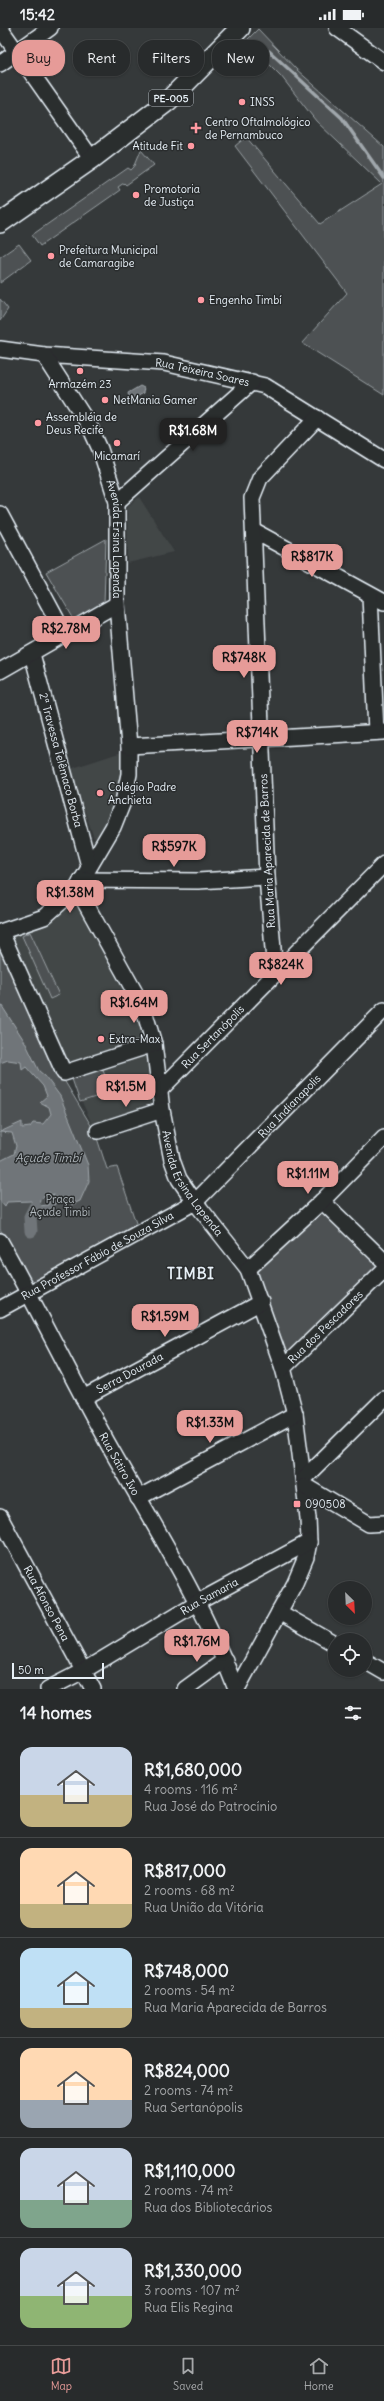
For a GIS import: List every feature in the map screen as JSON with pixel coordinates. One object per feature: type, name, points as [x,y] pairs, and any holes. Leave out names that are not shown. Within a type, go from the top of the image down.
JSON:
[{"type":"main road","name":"PE-005","points":[[0,223],[92,158],[168,101],[240,28]]},
{"type":"street","points":[[0,28],[12,45]]},
{"type":"street","points":[[34,40],[50,28]]},
{"type":"street","points":[[337,28],[384,62]]},
{"type":"street","points":[[0,64],[12,56]]},
{"type":"street","points":[[34,76],[92,158]]},
{"type":"street","name":"Rua Teixeira Soares","points":[[0,349],[44,355],[164,363],[252,382],[265,386],[384,460]]},
{"type":"street","name":"Avenida Ersina Lapenda","points":[[44,355],[89,425],[100,449],[117,502],[117,604],[129,746],[129,774],[123,802],[113,827],[79,884],[143,1006],[154,1044],[162,1110],[172,1160],[180,1179],[195,1202],[248,1269],[261,1302],[283,1368],[295,1414],[305,1482],[309,1542],[301,1571],[237,1689]]},
{"type":"street","points":[[117,502],[252,382]]},
{"type":"street","name":"Rua Maria Aparecida de Barros","points":[[275,973],[267,877],[260,740],[252,498],[257,483],[317,418]]},
{"type":"street","points":[[0,514],[65,635]]},
{"type":"street","points":[[254,531],[384,602]]},
{"type":"street","points":[[129,746],[260,740],[380,732],[370,594]]},
{"type":"street","points":[[0,671],[117,604]]},
{"type":"street","name":"2ª Travessa Telêmaco Borba","points":[[32,654],[89,866]]},
{"type":"street","name":"Rua Sertanópolis","points":[[160,1090],[384,864]]},
{"type":"street","points":[[154,1044],[64,1073],[1,932],[44,917],[79,884],[198,881],[267,877]]},
{"type":"street","name":"Rua Indianapolis","points":[[195,1202],[384,1010]]},
{"type":"street","points":[[98,1131],[162,1110]]},
{"type":"street","points":[[248,1269],[322,1200],[384,1138]]},
{"type":"street","points":[[322,1200],[384,1261]]},
{"type":"street","name":"Rua Professor Fábio de Souza Silva","points":[[0,1309],[195,1202]]},
{"type":"street","name":"Rua Sátiro Ivo","points":[[0,1241],[30,1292],[83,1398],[198,1602],[237,1689]]},
{"type":"street","name":"Rua dos Pescadores","points":[[283,1368],[384,1270]]},
{"type":"street","name":"Serra Dourada","points":[[83,1398],[261,1302]]},
{"type":"street","points":[[384,1399],[305,1482],[370,1524],[384,1523]]},
{"type":"street","points":[[138,1498],[295,1414]]},
{"type":"street","name":"Rua Afonso Pena","points":[[0,1516],[93,1689]]},
{"type":"street","name":"Rua Samaria","points":[[48,1689],[84,1671],[198,1602],[309,1542]]},
{"type":"street","points":[[278,1612],[328,1640]]},
{"type":"street","points":[[185,1689],[225,1660]]},
{"type":"street","points":[[372,1665],[384,1672]]},
{"type":"shaded area","points":[[139,497],[174,552],[128,563],[127,507]]},
{"type":"shaded area","name":"Colégio Padre Anchieta","points":[[125,751],[125,780],[104,834],[94,838],[70,769]]},
{"type":"shaded area","points":[[75,897],[140,1013],[153,1108],[94,1129],[8,934]]},
{"type":"green space","points":[[258,29],[268,40],[247,40]]},
{"type":"green space","points":[[269,41],[296,69],[384,147],[384,395],[302,343],[347,293],[235,146],[246,137],[320,224],[382,184],[316,121],[281,76],[269,64]]},
{"type":"green space","points":[[141,150],[154,165],[126,185],[124,183],[118,187],[120,190],[40,246],[32,235],[128,168],[131,170],[134,167]]},
{"type":"green space","points":[[19,244],[31,260],[0,283],[0,257]]},
{"type":"green space","points":[[0,299],[8,309],[0,321]]},
{"type":"green space","points":[[106,539],[104,604],[75,621],[46,572]]},
{"type":"green space","points":[[30,932],[59,995],[50,999],[22,936]]},
{"type":"green space","name":"Praça Açude Timbi","points":[[0,944],[55,1065],[95,1132],[107,1169],[117,1167],[139,1232],[33,1290],[0,1229]]},
{"type":"green space","points":[[101,1065],[111,1092],[80,1102],[71,1076]]},
{"type":"green space","points":[[322,1201],[384,1261],[283,1368],[248,1269]]},
{"type":"water","points":[[140,386],[144,388],[143,393],[133,400],[129,398],[128,393]]},
{"type":"water","name":"Açude Timbí","points":[[0,1003],[25,1042],[39,1071],[45,1076],[60,1096],[88,1165],[89,1181],[80,1201],[71,1205],[72,1200],[57,1202],[47,1212],[37,1210],[31,1201],[7,1202],[5,1207],[0,1201],[0,1161],[14,1154],[16,1146],[12,1133],[0,1132],[22,1122],[22,1128],[30,1127],[33,1123],[43,1124],[51,1114],[49,1107],[40,1102],[47,1096],[43,1086],[26,1067],[22,1070],[21,1062],[8,1060],[0,1063]],"holes":[[[49,1192],[50,1195],[54,1194],[48,1205],[39,1206],[40,1200]]]},
{"type":"waterway","points":[[269,51],[342,118],[384,178]]},
{"type":"waterway","points":[[31,1231],[30,1217],[35,1207]]},
{"type":"place","name":"INSS","points":[[242,102]]},
{"type":"place","name":"Centro Oftalmológico de Pernambuco","points":[[196,128]]},
{"type":"place","name":"Atitude Fit","points":[[191,146]]},
{"type":"place","name":"Promotoria de Justiça","points":[[136,195]]},
{"type":"place","name":"Prefeitura Municipal de Camaragibe","points":[[51,256]]},
{"type":"place","name":"Engenho Timbí","points":[[201,300]]},
{"type":"place","name":"Armazém 23","points":[[80,371]]},
{"type":"place","name":"NetMania Gamer","points":[[105,400]]},
{"type":"place","name":"Assembléia de Deus Recife","points":[[38,423]]},
{"type":"place","name":"Micamarí","points":[[117,443]]},
{"type":"place","name":"Colégio Padre Anchieta","points":[[100,793]]},
{"type":"place","name":"Extra-Max","points":[[101,1039]]},
{"type":"place","name":"090508","points":[[297,1504]]},
{"type":"district","name":"TIMBI","points":[[191,1274]]}]
